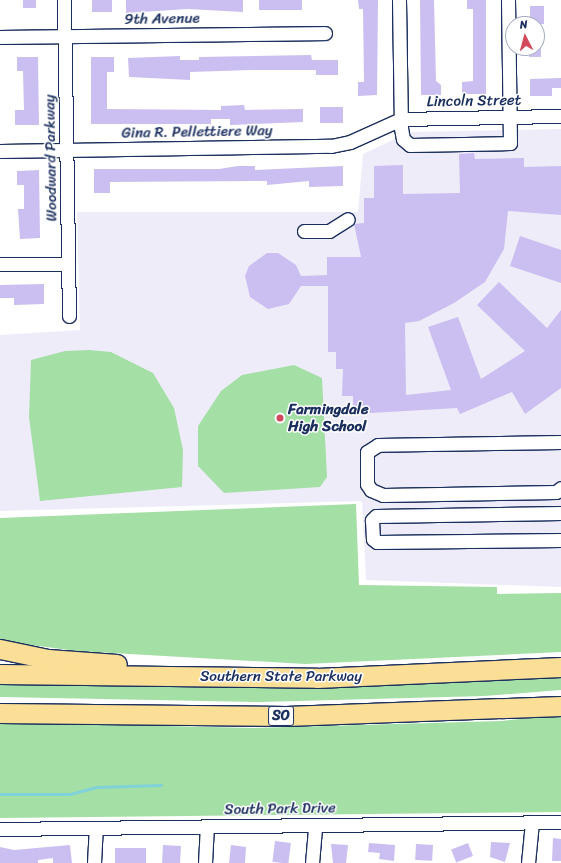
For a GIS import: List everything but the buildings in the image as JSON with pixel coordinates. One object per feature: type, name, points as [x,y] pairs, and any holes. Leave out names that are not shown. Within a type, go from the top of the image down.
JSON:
[{"type":"highway","points":[[0,649],[75,662],[205,665],[317,678]]},
{"type":"highway","name":"Southern State Parkway","points":[[0,674],[317,678],[561,667]]},
{"type":"highway","name":"SO","points":[[0,713],[286,716],[561,706]]},
{"type":"street","name":"Woodward Parkway","points":[[64,0],[69,316]]},
{"type":"street","points":[[399,0],[395,121],[406,144],[510,143],[508,0]]},
{"type":"street","name":"9th Avenue","points":[[0,37],[325,33]]},
{"type":"street","name":"Lincoln Street","points":[[395,121],[510,116],[561,116]]},
{"type":"street","name":"Gina R. Pellettiere Way","points":[[0,151],[331,146],[350,142],[395,121]]},
{"type":"street","points":[[304,231],[329,231],[348,219]]},
{"type":"street","points":[[0,264],[68,264]]},
{"type":"street","points":[[561,442],[378,445],[367,452],[367,484],[371,490],[383,495],[556,492],[561,488]]},
{"type":"street","points":[[561,513],[376,516],[372,520],[373,539],[377,542],[561,540]]},
{"type":"street","points":[[528,863],[532,822]]},
{"type":"street","name":"South Park Drive","points":[[0,829],[561,822]]},
{"type":"street","points":[[312,863],[315,824]]},
{"type":"street","points":[[205,863],[207,826]]},
{"type":"street","points":[[94,863],[96,828]]},
{"type":"shaded area","name":"Farmingdale High School","points":[[561,129],[561,587],[366,580],[362,501],[0,511],[0,335],[80,330],[77,212],[358,212],[363,154],[410,132]]},
{"type":"green space","points":[[89,350],[111,352],[153,373],[174,408],[183,450],[182,487],[40,501],[29,417],[31,360],[65,351]]},
{"type":"green space","points":[[294,365],[322,378],[327,477],[320,487],[224,493],[198,466],[198,426],[221,391],[242,375]]},
{"type":"green space","points":[[356,504],[359,585],[497,587],[497,594],[561,593],[561,652],[305,664],[77,651],[0,641],[0,518]]},
{"type":"green space","points":[[561,672],[561,690],[484,696],[260,702],[0,697],[0,678]]},
{"type":"green space","points":[[561,715],[561,812],[0,818],[0,722],[252,728],[501,721]]},
{"type":"waterway","points":[[0,794],[70,794],[96,787],[161,785]]},
{"type":"place","name":"Farmingdale High School","points":[[280,418]]}]
